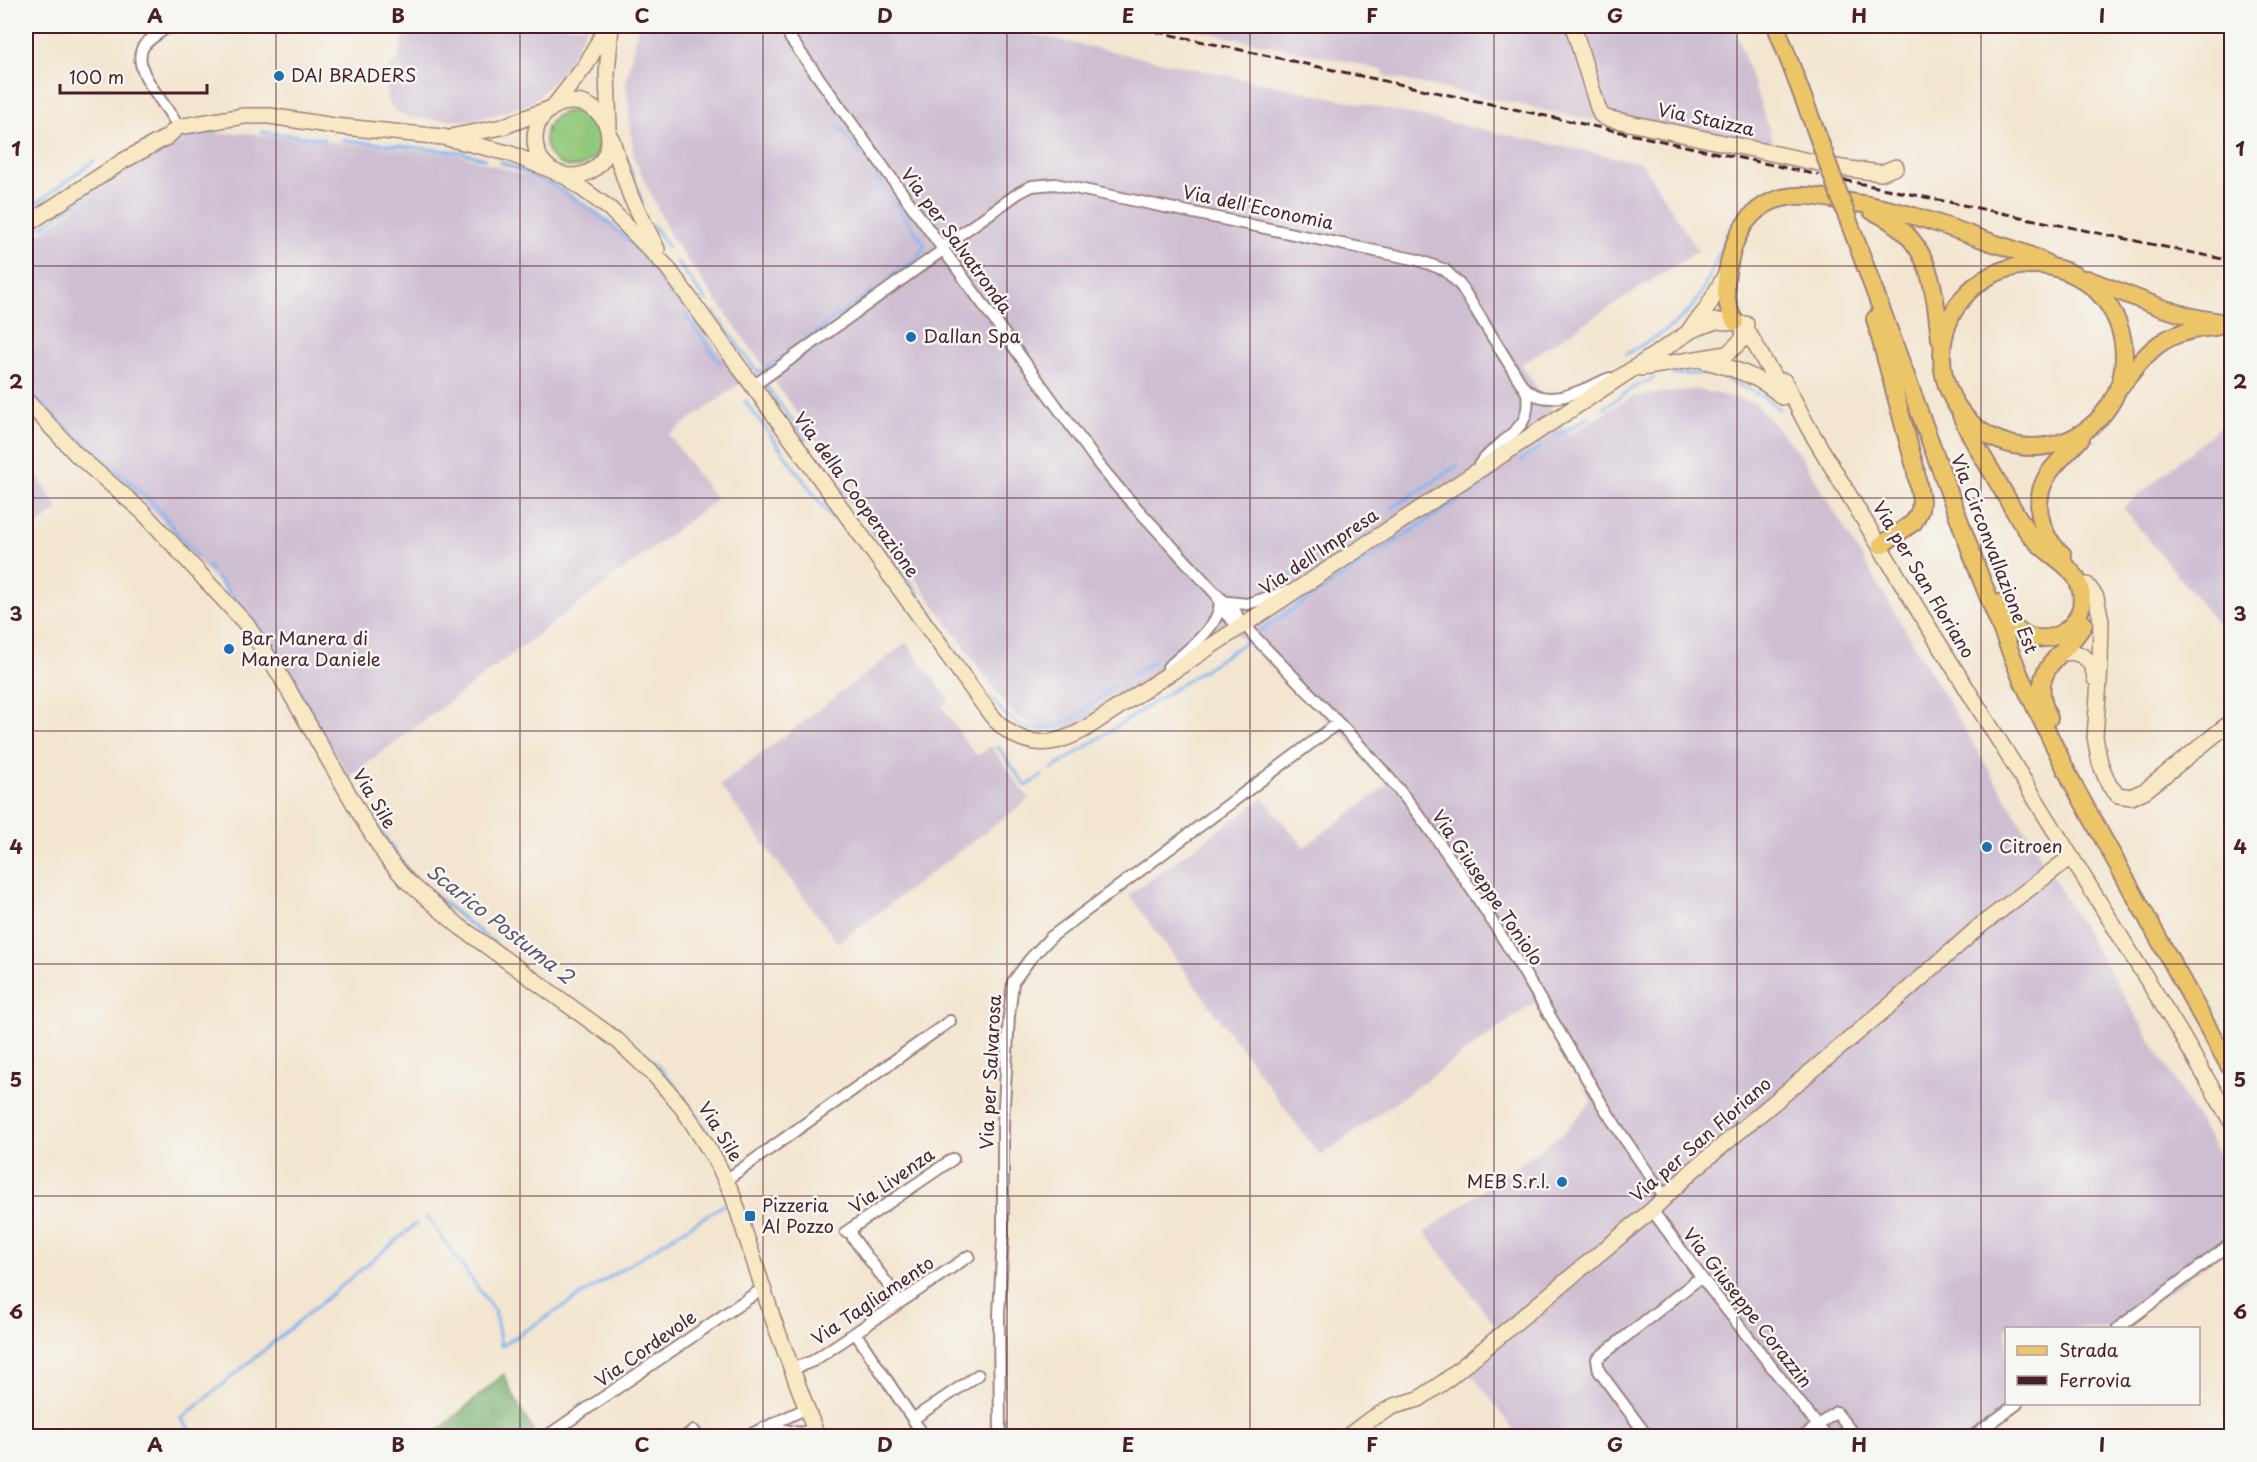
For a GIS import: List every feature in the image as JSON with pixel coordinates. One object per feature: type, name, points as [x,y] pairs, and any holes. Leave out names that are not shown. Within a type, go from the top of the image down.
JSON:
[{"type":"main road","name":"Via Circonvallazione Est","points":[[1776,26],[1959,519],[2021,678],[2077,791],[2232,1071]]},
{"type":"main road","points":[[1743,327],[1731,292],[1728,270],[1734,246],[1742,228],[1763,206],[1777,199],[1796,196],[1876,206],[1927,219],[2029,255],[2085,282],[2098,293],[2117,322],[2124,356],[2117,390]]},
{"type":"main road","points":[[1850,202],[1893,222],[1910,237],[1919,250],[1929,269],[1935,289],[1946,379],[1969,434],[2026,530],[2043,549],[2074,575],[2080,587],[2082,602],[2076,621],[2061,634],[2051,638],[2038,638],[2018,630],[2005,615],[1978,551],[1959,519]]},
{"type":"main road","points":[[1852,228],[1863,281],[1915,467],[1920,495],[1920,510],[1914,522],[1881,545]]},
{"type":"main road","points":[[1942,353],[1944,337],[1952,314],[1961,300],[1979,283],[2000,271],[2033,265],[2062,270],[2162,308],[2232,325]]},
{"type":"main road","points":[[2077,791],[2077,782],[2046,710],[2043,699],[2044,677],[2048,666],[2076,636],[2086,620],[2090,603],[2087,585],[2080,571],[2054,547],[2041,523],[2039,505],[2042,487],[2049,473],[2106,411],[2117,390],[2142,358],[2163,341],[2193,330],[2232,325]]},
{"type":"main road","points":[[1957,402],[1968,417],[1981,428],[1996,437],[2022,446],[2039,447],[2057,444],[2075,438],[2090,428]]},
{"type":"street","points":[[169,26],[144,46],[140,64],[143,73],[178,127]]},
{"type":"street","points":[[609,26],[607,153],[599,164],[582,174],[559,173],[541,158],[536,144],[539,122],[586,65],[609,26]]},
{"type":"street","name":"Via Staizza","points":[[1573,26],[1600,114],[1606,118],[1842,168],[1881,173],[1896,167]]},
{"type":"street","name":"Via per Salvatronda","points":[[790,38],[1109,477],[1222,600],[1237,613],[1243,626]]},
{"type":"street","points":[[553,107],[575,101],[590,106],[601,115],[609,132]]},
{"type":"street","name":"Via della Cooperazione","points":[[443,137],[497,128],[553,107]]},
{"type":"street","name":"Via della Cooperazione","points":[[26,225],[123,161],[167,137],[178,127],[244,116],[270,116],[334,126],[443,137],[508,153],[559,173],[610,209],[667,267]]},
{"type":"street","name":"Via della Cooperazione","points":[[609,132],[631,197],[667,267],[991,715],[1006,730],[1020,738]]},
{"type":"street","name":"Via dell'Economia","points":[[753,386],[1020,192],[1032,186],[1051,184],[1083,188],[1418,260],[1439,267],[1455,280],[1524,387]]},
{"type":"street","name":"Via dell'Impresa","points":[[1686,333],[1706,310],[1728,270]]},
{"type":"street","name":"Via dell'Impresa","points":[[1020,738],[1049,742],[1071,737],[1686,333],[1713,322],[1743,327],[1740,344],[1727,354],[1657,364],[1631,371]]},
{"type":"street","name":"Via per San Floriano","points":[[1743,327],[1881,545],[1923,618],[2179,1031],[2232,1124]]},
{"type":"street","points":[[1695,359],[1744,373],[1772,388],[1790,400],[1808,427]]},
{"type":"street","points":[[1524,387],[1538,395],[1555,398],[1631,371]]},
{"type":"street","points":[[1472,474],[1493,450],[1521,426],[1528,405],[1524,387]]},
{"type":"street","name":"Via Sile","points":[[26,400],[77,455],[143,512],[246,624],[278,670],[367,826],[391,863],[407,881],[459,926],[607,1033],[642,1063],[684,1110],[726,1180],[739,1209],[764,1290],[816,1433]]},
{"type":"street","points":[[2087,585],[2096,597],[2101,620],[2096,744],[2100,763],[2114,792],[2130,797],[2146,790],[2232,721]]},
{"type":"street","points":[[1155,683],[1210,628],[1222,600],[1251,604],[1300,588]]},
{"type":"street","name":"Via Giuseppe Toniolo","points":[[1243,626],[1371,757],[1409,802],[1477,898],[1559,1028],[1600,1101],[1665,1197]]},
{"type":"street","points":[[2057,655],[2073,652],[2086,658],[2094,672],[2097,697]]},
{"type":"street","name":"Via per Salvarosa","points":[[1000,1437],[999,1315],[1003,1236],[1004,1123],[1009,1016],[1013,982],[1030,958],[1051,937],[1338,723]]},
{"type":"street","name":"Via per San Floriano","points":[[1347,1437],[1394,1406],[1419,1399],[1432,1390],[1652,1210],[1692,1171],[1894,1002],[1981,925],[2071,857]]},
{"type":"street","name":"Via Sile","points":[[726,1180],[950,1021]]},
{"type":"street","name":"Via Livenza","points":[[897,1305],[892,1291],[848,1231],[953,1159]]},
{"type":"street","name":"Via Giuseppe Corazzin","points":[[1652,1210],[1701,1277],[1826,1437]]},
{"type":"street","points":[[2121,1327],[2232,1243]]},
{"type":"street","name":"Via Tagliamento","points":[[792,1369],[813,1362],[969,1256]]},
{"type":"street","points":[[1647,1437],[1599,1371],[1597,1359],[1701,1277]]},
{"type":"street","name":"Via Cordevole","points":[[547,1437],[756,1293],[764,1290]]},
{"type":"street","points":[[856,1334],[924,1437]]},
{"type":"street","points":[[913,1419],[978,1375]]},
{"type":"street","points":[[1973,1437],[2016,1405]]},
{"type":"street","points":[[747,1437],[807,1408]]},
{"type":"street","points":[[1804,1437],[1836,1412],[1855,1437]]},
{"type":"street","points":[[768,1427],[800,1433],[816,1433]]},
{"type":"street","points":[[685,1437],[694,1431],[698,1437]]},
{"type":"shaded area","points":[[406,26],[587,26],[565,69],[539,96],[528,105],[472,121],[409,118],[396,111],[388,101],[386,91],[390,66],[398,61]]},
{"type":"shaded area","points":[[638,26],[992,26],[1642,163],[1698,251],[1521,364],[1568,435],[1631,397],[1696,389],[1755,403],[1800,454],[2231,1175],[2231,1246],[2120,1327],[2005,1327],[2005,1405],[2015,1405],[1971,1436],[1518,1436],[1468,1369],[1498,1329],[1425,1232],[1565,1131],[1592,1101],[1535,1002],[1320,1156],[1129,895],[1263,798],[1304,847],[1388,785],[1345,736],[1231,629],[1076,730],[1043,730],[1013,715],[671,237],[634,159],[626,83]]},
{"type":"shaded area","points":[[1175,26],[1734,26],[1775,147],[1614,125],[1385,76],[1383,71],[1354,63]]},
{"type":"shaded area","points":[[242,133],[457,154],[537,179],[596,212],[646,257],[701,326],[741,383],[669,435],[716,500],[349,777],[285,667],[255,624],[159,518],[75,439],[26,381],[26,243],[152,152],[209,134]]},
{"type":"shaded area","points":[[2231,418],[2231,641],[2123,508]]},
{"type":"shaded area","points":[[26,456],[58,510],[26,533]]},
{"type":"shaded area","points":[[906,643],[950,701],[942,706],[962,737],[977,756],[991,746],[1029,799],[838,943],[720,785]]},
{"type":"green space","points":[[573,111],[584,113],[593,119],[599,128],[601,139],[599,150],[593,159],[584,165],[573,167],[562,165],[553,159],[547,150],[545,139],[547,128],[553,119],[562,113]]},
{"type":"green space","points":[[504,1374],[536,1436],[432,1436]]},
{"type":"waterway","points":[[839,127],[861,155]]},
{"type":"waterway","points":[[172,142],[217,131]]},
{"type":"waterway","points":[[262,132],[324,139]]},
{"type":"waterway","points":[[342,140],[460,152],[485,159]]},
{"type":"waterway","points":[[626,157],[643,205]]},
{"type":"waterway","name":"Scarico Postuma 2","points":[[26,211],[94,161]]},
{"type":"waterway","points":[[500,162],[576,199],[611,224],[641,254],[674,299]]},
{"type":"waterway","points":[[875,175],[925,245],[918,257],[890,277]]},
{"type":"waterway","points":[[42,227],[113,177]]},
{"type":"waterway","points":[[1626,354],[1664,332],[1689,311],[1705,287],[1736,219],[1747,205],[1762,194],[1780,188]]},
{"type":"waterway","points":[[653,225],[668,248]]},
{"type":"waterway","points":[[677,262],[707,302]]},
{"type":"waterway","points":[[795,347],[872,291]]},
{"type":"waterway","points":[[713,311],[758,373]]},
{"type":"waterway","points":[[685,314],[720,363]]},
{"type":"waterway","points":[[757,371],[763,370],[783,356]]},
{"type":"waterway","points":[[1673,375],[1712,373],[1762,396],[1779,409]]},
{"type":"waterway","points":[[1604,408],[1634,387],[1654,378]]},
{"type":"waterway","name":"Scarico Postuma 2","points":[[26,386],[52,414],[153,503],[197,556]]},
{"type":"waterway","points":[[767,387],[806,439]]},
{"type":"waterway","points":[[745,401],[833,520]]},
{"type":"waterway","points":[[1556,437],[1589,417]]},
{"type":"waterway","points":[[1521,460],[1541,447]]},
{"type":"waterway","points":[[1392,508],[1458,465]]},
{"type":"waterway","points":[[833,477],[861,515]]},
{"type":"waterway","points":[[1260,631],[1492,478]]},
{"type":"waterway","points":[[870,528],[875,535]]},
{"type":"waterway","points":[[1344,540],[1360,529]]},
{"type":"waterway","points":[[883,546],[919,594]]},
{"type":"waterway","points":[[1280,583],[1317,557]]},
{"type":"waterway","name":"Scarico Postuma 2","points":[[207,566],[211,570]]},
{"type":"waterway","name":"Scarico Postuma 2","points":[[217,578],[242,607]]},
{"type":"waterway","points":[[927,606],[935,618]]},
{"type":"waterway","name":"Scarico Postuma 2","points":[[251,617],[281,656]]},
{"type":"waterway","points":[[944,632],[971,670]]},
{"type":"waterway","points":[[1052,769],[1249,640]]},
{"type":"waterway","points":[[1133,674],[1155,661]]},
{"type":"waterway","name":"Scarico Postuma 2","points":[[290,672],[330,747]]},
{"type":"waterway","points":[[990,696],[1003,712],[1020,725],[1034,729],[1048,729],[1076,716],[1114,686]]},
{"type":"waterway","points":[[998,747],[1026,786],[1042,776]]},
{"type":"waterway","name":"Scarico Postuma 2","points":[[365,808],[411,875],[496,944]]},
{"type":"waterway","name":"Scarico Postuma 2","points":[[628,1040],[652,1060],[673,1083],[708,1134]]},
{"type":"waterway","name":"Scarico Postuma 2","points":[[724,1160],[729,1169]]},
{"type":"waterway","name":"Scarico Postuma 2","points":[[427,1216],[495,1312],[501,1346],[723,1205]]},
{"type":"waterway","name":"Scarico Postuma 2","points":[[196,1436],[181,1419],[416,1224]]},
{"type":"waterway","points":[[2110,1327],[2232,1236]]},
{"type":"waterway","points":[[1965,1436],[1971,1432]]},
{"type":"railway","points":[[1130,26],[1819,175]]},
{"type":"railway","points":[[1843,180],[2232,261]]},
{"type":"place","name":"DAI BRADERS","points":[[279,76]]},
{"type":"place","name":"Dallan Spa","points":[[911,337]]},
{"type":"place","name":"Bar Manera di Manera Daniele","points":[[229,649]]},
{"type":"place","name":"Citroen","points":[[1987,847]]},
{"type":"place","name":"MEB S.r.l.","points":[[1562,1182]]},
{"type":"place","name":"Pizzeria Al Pozzo","points":[[750,1216]]}]
